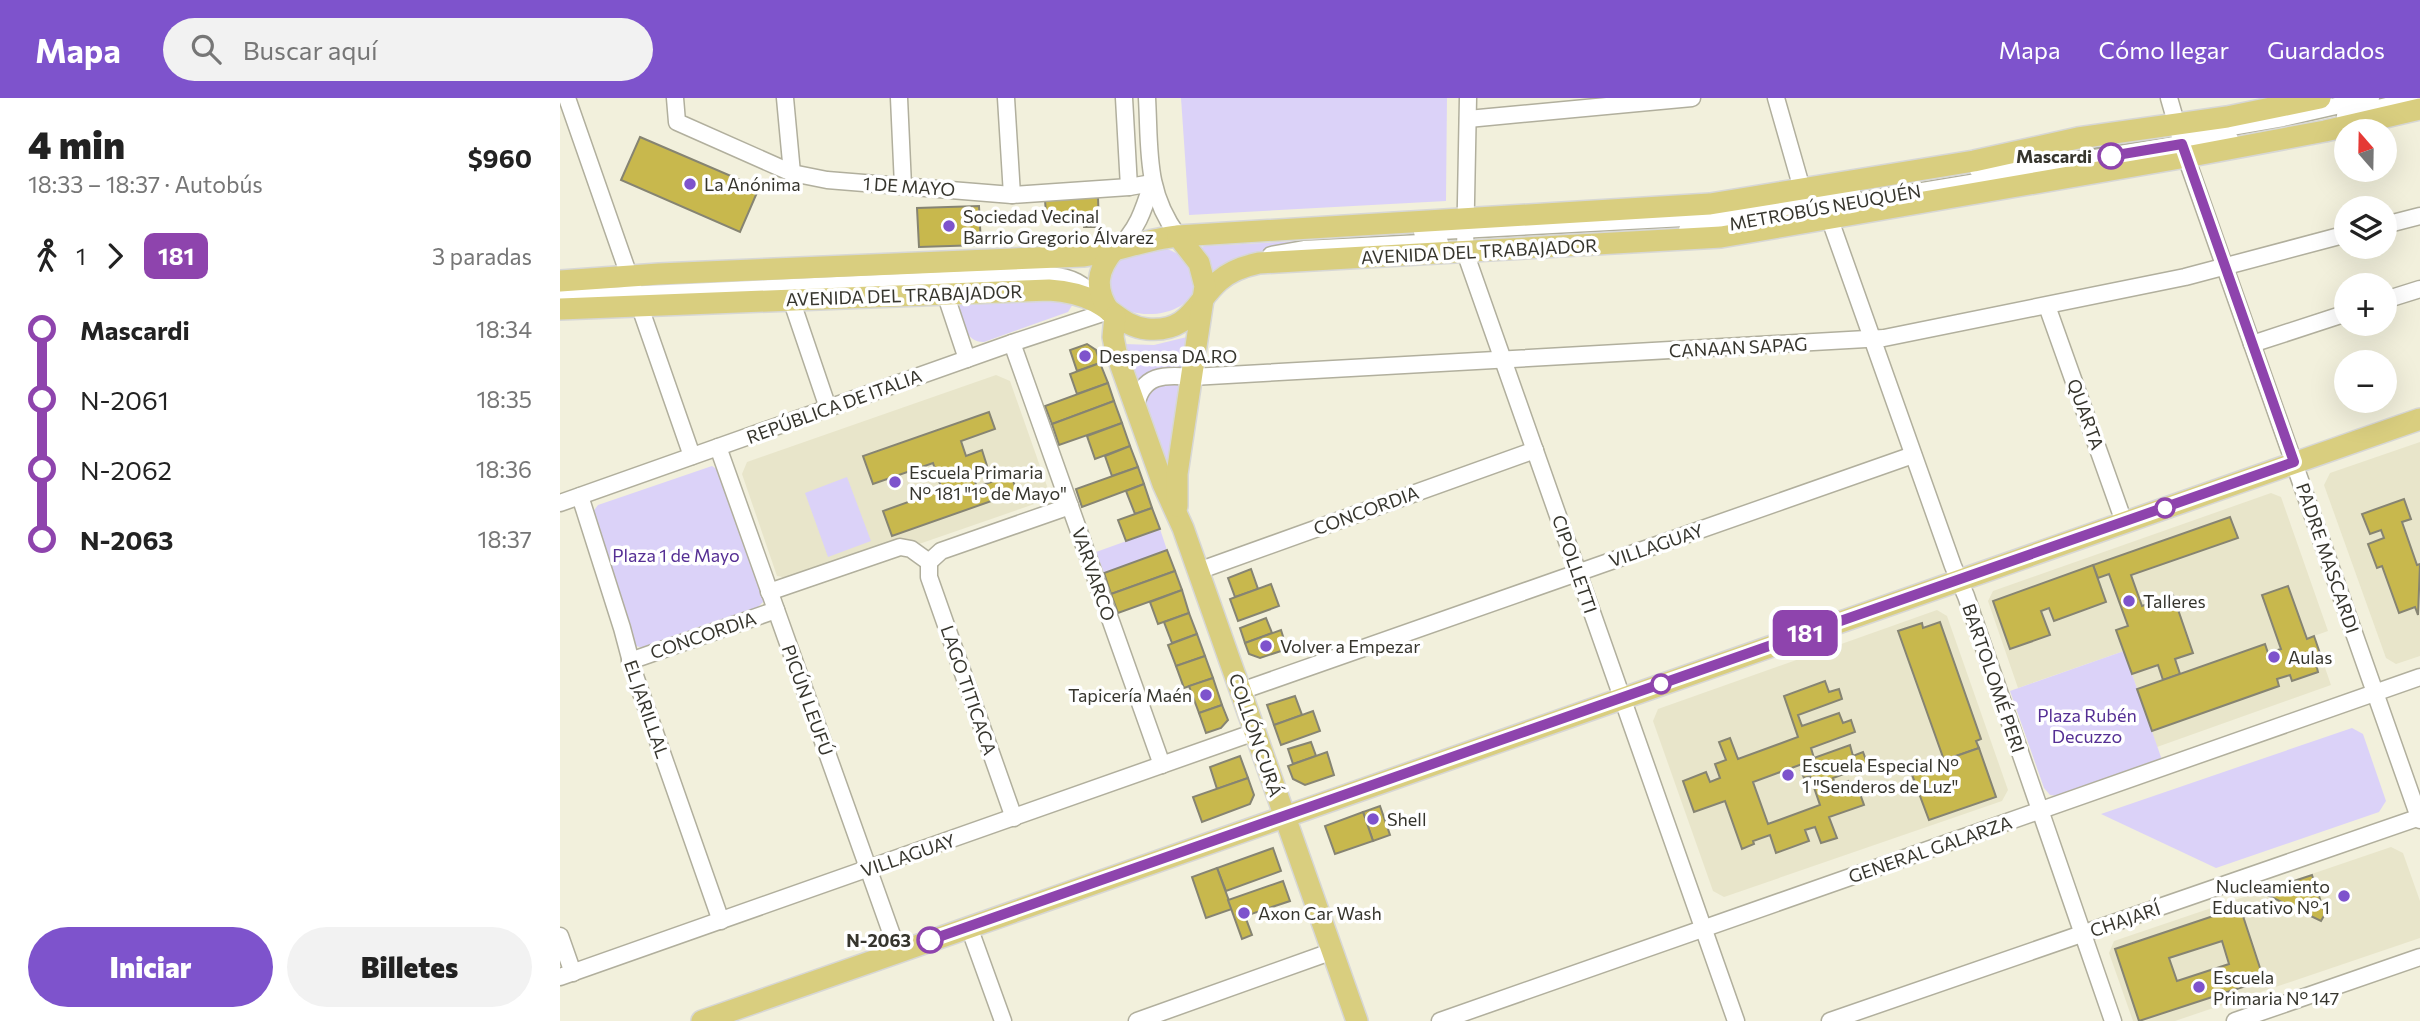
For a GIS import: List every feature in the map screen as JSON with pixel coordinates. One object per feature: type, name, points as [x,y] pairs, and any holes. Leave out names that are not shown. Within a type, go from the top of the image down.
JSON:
[{"type":"main road","name":"AVENIDA DEL TRABAJADOR","points":[[560,309],[635,291],[1083,256],[1144,241],[1204,234],[1702,239],[1829,217],[2181,140],[2227,117],[2320,98]]},
{"type":"main road","name":"AVENIDA DEL TRABAJADOR","points":[[560,281],[635,291],[791,299],[936,290],[1061,291],[1107,310],[1140,328],[1160,329],[1187,318],[1216,284],[1228,275],[1251,265],[1267,262],[1694,206],[1982,160],[2078,138],[2181,140],[2336,129],[2420,109]]},
{"type":"main road","name":"COLLÓN CURÁ","points":[[1178,236],[1194,254],[1202,270],[1205,286],[1176,484],[1183,528]]},
{"type":"main road","name":"COLLÓN CURÁ","points":[[1114,250],[1102,265],[1098,280],[1114,345],[1167,494],[1183,528],[1357,1021]]},
{"type":"main road","points":[[702,1021],[2420,419]]},
{"type":"street","points":[[567,98],[692,456]]},
{"type":"street","name":"1 DE MAYO","points":[[675,98],[677,122],[792,173],[827,180],[1012,195],[1152,183]]},
{"type":"street","points":[[785,98],[792,173]]},
{"type":"street","points":[[899,98],[903,186]]},
{"type":"street","points":[[1006,98],[1012,195]]},
{"type":"street","points":[[1124,98],[1129,187]]},
{"type":"street","name":"COLLÓN CURÁ","points":[[1147,98],[1152,183],[1178,236]]},
{"type":"street","name":"CIPOLLETTI","points":[[1468,98],[1465,235],[1503,361],[1736,1021]]},
{"type":"street","points":[[1468,119],[1692,98]]},
{"type":"street","points":[[1776,98],[1802,189]]},
{"type":"street","name":"PADRE MASCARDI","points":[[2169,98],[2225,267],[2420,818]]},
{"type":"street","name":"METROBÚS NEUQUÉN","points":[[1465,235],[1702,228],[2019,175],[2064,163],[2371,98]]},
{"type":"street","name":"METROBÚS NEUQUÉN","points":[[2181,140],[2236,138],[2420,98]]},
{"type":"street","points":[[2161,129],[2164,132],[2162,135],[2057,152],[2056,146],[2161,129]]},
{"type":"street","points":[[2164,150],[2167,153],[2160,157],[2060,173],[2060,167],[2164,150]]},
{"type":"street","name":"COLLÓN CURÁ","points":[[1114,250],[1124,243],[1136,226],[1152,183]]},
{"type":"street","points":[[2397,222],[2420,216]]},
{"type":"street","name":"BARTOLOMÉ PERI","points":[[1829,217],[2113,1021]]},
{"type":"street","name":"CANAAN SAPAG","points":[[1136,407],[1139,394],[1152,380],[1166,376],[1192,377],[1503,361],[1872,339],[2185,277],[2334,238]]},
{"type":"street","points":[[758,273],[825,274],[667,282],[665,280],[758,273]]},
{"type":"street","points":[[560,290],[635,291],[1049,275],[1067,278],[1083,285],[1107,310]]},
{"type":"street","points":[[1047,278],[1072,286],[1051,283],[936,290],[1047,278]]},
{"type":"street","points":[[2397,296],[2420,289]]},
{"type":"street","points":[[936,290],[967,359]]},
{"type":"street","points":[[560,298],[635,291]]},
{"type":"street","points":[[791,299],[828,408]]},
{"type":"street","name":"QUARTA","points":[[2047,306],[2124,522]]},
{"type":"street","name":"REPÚBLICA DE ITALIA","points":[[560,503],[1107,310]]},
{"type":"street","points":[[2252,344],[2334,317]]},
{"type":"street","name":"VARVARCO","points":[[1012,343],[1161,765]]},
{"type":"street","name":"PICÚN LEUFÚ","points":[[718,447],[898,952]]},
{"type":"street","name":"CONCORDIA","points":[[1198,570],[1535,450]]},
{"type":"street","name":"VILLAGUAY","points":[[1241,691],[1913,454]]},
{"type":"street","name":"EL JARILLAL","points":[[580,496],[630,661],[721,921]]},
{"type":"street","points":[[929,562],[942,551],[1070,506]]},
{"type":"street","name":"CONCORDIA","points":[[769,592],[900,547],[908,547],[929,562]]},
{"type":"street","name":"LAGO TITICACA","points":[[929,562],[929,577],[1014,818]]},
{"type":"street","name":"CONCORDIA","points":[[630,661],[776,610]]},
{"type":"street","name":"GENERAL GALARZA","points":[[1440,1021],[2420,677]]},
{"type":"street","name":"VILLAGUAY","points":[[567,975],[1255,732]]},
{"type":"street","name":"CHAJARÍ","points":[[1830,1021],[2420,818]]},
{"type":"street","points":[[969,926],[1003,1021]]},
{"type":"street","points":[[560,936],[567,975]]},
{"type":"street","points":[[1137,1021],[1333,951]]},
{"type":"street","points":[[2235,1021],[2420,957]]},
{"type":"shaded area","name":"Escuela Primaria N° 181 \"1° de Mayo\"","points":[[996,375],[1010,381],[1048,489],[1043,501],[919,544],[901,541],[793,579],[777,576],[742,474],[747,462]]},
{"type":"shaded area","points":[[2420,442],[2420,656],[2396,664],[2386,658],[2324,485],[2330,473]]},
{"type":"shaded area","points":[[2271,493],[2281,497],[2328,631],[2314,636],[2331,685],[2157,747],[2124,651],[2018,688],[1988,601],[1993,591]]},
{"type":"shaded area","name":"Escuela Especial N° 1 \"Senderos de Luz\"","points":[[1937,610],[1947,616],[2008,790],[2002,801],[1724,897],[1713,891],[1653,721],[1658,709]]},
{"type":"shaded area","name":"Escuela Primaria N° 147","points":[[2391,847],[2403,853],[2420,901],[2420,938],[2175,1021],[2133,1021],[2109,953],[2114,941]]},
{"type":"green space","points":[[1181,98],[1447,98],[1446,201],[1189,215]]},
{"type":"green space","points":[[1449,233],[1451,237],[1448,240],[1285,248],[1213,275],[1200,249],[1204,246]]},
{"type":"green space","points":[[1160,247],[1178,254],[1191,268],[1195,283],[1192,295],[1183,304],[1156,314],[1140,314],[1126,310],[1114,302],[1107,281],[1119,260],[1125,255]]},
{"type":"green space","points":[[1059,295],[1073,304],[1068,312],[984,342],[972,339],[964,329],[960,316],[960,304]]},
{"type":"green space","points":[[1187,337],[1186,368],[1137,386],[1124,344],[1154,345]]},
{"type":"green space","points":[[1168,380],[1181,384],[1170,483],[1143,405],[1145,391]]},
{"type":"green space","name":"Plaza 1 de Mayo","points":[[712,466],[718,470],[763,595],[763,602],[756,609],[645,648],[635,646],[592,513],[598,505]]},
{"type":"green space","points":[[847,477],[871,541],[828,557],[805,493]]},
{"type":"green space","points":[[1160,529],[1167,550],[1104,573],[1096,552]]},
{"type":"green space","name":"Plaza Rubén Decuzzo","points":[[2124,651],[2162,760],[2057,796],[2050,795],[2044,788],[2010,691]]},
{"type":"green space","points":[[2352,728],[2363,734],[2386,801],[2379,812],[2216,868],[2101,814]]},
{"type":"building","points":[[2117,136],[2118,144],[2067,153],[2066,144]]},
{"type":"building","name":"La Anónima","points":[[640,137],[759,188],[740,232],[621,180]]},
{"type":"building","points":[[1098,197],[1099,227],[1084,227],[1083,212],[1046,214],[1045,200]]},
{"type":"building","name":"Sociedad Vecinal Barrio Gregorio Álvarez","points":[[979,206],[981,245],[919,247],[917,208]]},
{"type":"building","name":"Despensa DA.RO","points":[[1087,344],[1096,350],[1100,363],[1077,371],[1070,350]]},
{"type":"building","points":[[1100,363],[1108,383],[1077,394],[1070,374]]},
{"type":"building","points":[[1108,383],[1114,401],[1052,424],[1045,406]]},
{"type":"building","points":[[1114,401],[1122,423],[1059,445],[1052,424]]},
{"type":"building","points":[[989,412],[995,429],[961,441],[966,456],[982,450],[988,469],[972,474],[977,487],[1011,475],[1017,492],[892,536],[883,511],[942,490],[933,463],[873,484],[863,456]]},
{"type":"building","points":[[1122,423],[1130,446],[1095,459],[1087,436]]},
{"type":"building","points":[[1130,446],[1138,467],[1112,476],[1105,456]]},
{"type":"building","points":[[1138,467],[1144,484],[1082,507],[1076,489]]},
{"type":"building","points":[[1144,484],[1152,508],[1135,514],[1126,491]]},
{"type":"building","points":[[2404,499],[2411,519],[2402,522],[2417,565],[2420,564],[2418,615],[2415,607],[2399,613],[2382,566],[2377,568],[2368,544],[2384,538],[2381,530],[2370,534],[2362,514]]},
{"type":"building","points":[[1152,508],[1160,529],[1126,541],[1118,520]]},
{"type":"building","name":"Talleres","points":[[2230,517],[2238,538],[2131,575],[2142,606],[2173,595],[2193,653],[2175,659],[2180,674],[2163,680],[2158,665],[2132,674],[2116,630],[2128,626],[2109,574],[2098,578],[2093,565]]},
{"type":"building","points":[[1167,550],[1175,571],[1111,594],[1104,573]]},
{"type":"building","points":[[2093,565],[2106,602],[2054,621],[2049,608],[2041,611],[2050,635],[2010,649],[1993,601]]},
{"type":"building","points":[[1251,569],[1258,589],[1235,597],[1228,578]]},
{"type":"building","points":[[1175,571],[1182,590],[1118,613],[1111,594]]},
{"type":"building","points":[[1271,584],[1279,606],[1238,621],[1230,599]]},
{"type":"building","name":"Aulas","points":[[2288,586],[2307,639],[2314,636],[2323,662],[2316,664],[2318,672],[2292,681],[2290,675],[2277,679],[2279,686],[2152,731],[2137,689],[2265,644],[2268,653],[2281,649],[2262,595]]},
{"type":"building","points":[[1182,590],[1189,613],[1158,624],[1150,602]]},
{"type":"building","points":[[1189,613],[1197,634],[1172,643],[1164,622]]},
{"type":"building","points":[[1266,618],[1272,633],[1245,643],[1240,628]]},
{"type":"building","points":[[1940,622],[1981,739],[1976,741],[1979,748],[1944,760],[1898,631],[1922,623],[1923,628]]},
{"type":"building","name":"Volver a Empezar","points":[[1281,630],[1287,649],[1260,658],[1249,654],[1245,643]]},
{"type":"building","points":[[1197,634],[1205,656],[1176,666],[1168,645]]},
{"type":"building","points":[[1205,656],[1213,678],[1184,688],[1176,666]]},
{"type":"building","name":"Tapicería Maén","points":[[1213,678],[1222,705],[1199,713],[1189,686]]},
{"type":"building","points":[[1825,681],[1829,692],[1839,689],[1842,699],[1798,715],[1802,726],[1839,713],[1843,723],[1851,720],[1855,732],[1811,748],[1814,758],[1850,745],[1853,756],[1863,752],[1868,765],[1833,778],[1836,786],[1848,781],[1852,793],[1859,791],[1864,805],[1829,817],[1837,838],[1821,843],[1815,827],[1805,830],[1809,841],[1776,853],[1770,835],[1753,841],[1754,844],[1742,849],[1725,801],[1694,812],[1683,781],[1706,772],[1710,782],[1720,778],[1715,764],[1726,760],[1719,742],[1730,738],[1738,759],[1798,737],[1784,696]],"holes":[[[1805,763],[1807,769],[1801,771],[1804,778],[1810,776],[1820,805],[1768,824],[1753,782]]]},
{"type":"building","points":[[1295,696],[1302,715],[1274,725],[1267,705]]},
{"type":"building","points":[[1222,705],[1228,720],[1221,728],[1206,733],[1199,713]]},
{"type":"building","points":[[1313,711],[1320,731],[1281,745],[1274,725]]},
{"type":"building","points":[[1311,742],[1316,756],[1293,764],[1288,749]]},
{"type":"building","points":[[1979,748],[1996,797],[1929,820],[1911,772]]},
{"type":"building","points":[[1327,752],[1334,775],[1305,785],[1293,779],[1288,766]]},
{"type":"building","points":[[1240,756],[1248,778],[1217,789],[1210,767]]},
{"type":"building","points":[[1248,778],[1254,795],[1250,804],[1202,822],[1193,797]]},
{"type":"building","points":[[1380,806],[1390,835],[1373,841],[1363,812]]},
{"type":"building","points":[[1363,812],[1373,841],[1335,854],[1325,826]]},
{"type":"building","points":[[1273,848],[1281,871],[1226,891],[1217,868]]},
{"type":"building","points":[[1217,868],[1232,909],[1206,918],[1192,877]]},
{"type":"building","points":[[2312,875],[2325,914],[2321,921],[2261,892]]},
{"type":"building","name":"Axon Car Wash","points":[[1283,881],[1290,901],[1245,916],[1252,935],[1242,939],[1228,900]]},
{"type":"building","points":[[2240,907],[2264,980],[2139,1021],[2115,949]],"holes":[[[2222,941],[2229,964],[2177,981],[2169,958]]]},
{"type":"bus line","name":"181","points":[[930,940],[2294,462],[2182,144],[2111,156]]},
{"type":"place","name":"Mascardi","points":[[2111,156]]},
{"type":"place","name":"La Anónima","points":[[690,184]]},
{"type":"place","name":"Sociedad Vecinal Barrio Gregorio Álvarez","points":[[949,226]]},
{"type":"place","name":"Despensa DA.RO","points":[[1085,356]]},
{"type":"place","name":"Escuela Primaria N° 181 \"1° de Mayo\"","points":[[895,482]]},
{"type":"place","name":"Talleres","points":[[2129,601]]},
{"type":"place","name":"Volver a Empezar","points":[[1266,646]]},
{"type":"place","name":"Aulas","points":[[2274,657]]},
{"type":"place","name":"Tapicería Maén","points":[[1206,695]]},
{"type":"place","name":"Escuela Especial N° 1 \"Senderos de Luz\"","points":[[1788,775]]},
{"type":"place","name":"Shell","points":[[1373,819]]},
{"type":"place","name":"Nucleamiento Educativo N° 1","points":[[2344,896]]},
{"type":"place","name":"Axon Car Wash","points":[[1244,913]]},
{"type":"place","name":"N-2063","points":[[930,940]]},
{"type":"place","name":"Escuela Primaria N° 147","points":[[2199,987]]}]
